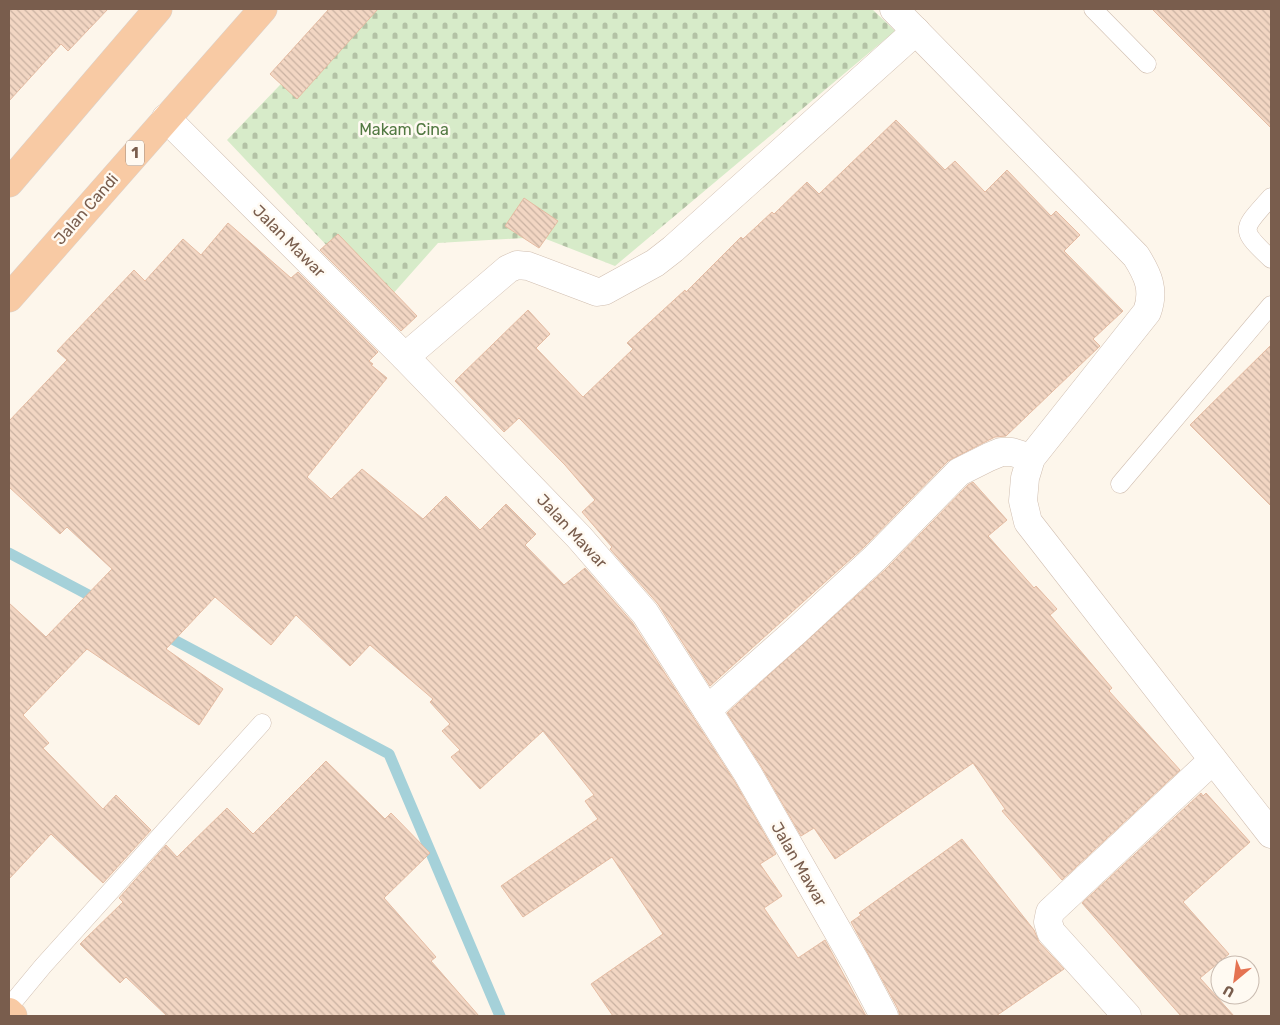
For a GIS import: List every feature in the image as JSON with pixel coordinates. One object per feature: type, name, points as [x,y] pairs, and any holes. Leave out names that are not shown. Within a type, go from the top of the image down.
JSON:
[{"type":"highway","name":"Jalan Candi","points":[[9,298],[263,9]]},
{"type":"highway","points":[[9,183],[149,12]]},
{"type":"highway","points":[[9,1012],[13,1016]]},
{"type":"street","points":[[894,9],[1136,256],[1146,271],[1151,287],[1151,301],[1147,312],[1032,458],[1025,478],[1023,501],[1028,522],[1271,834]]},
{"type":"street","points":[[405,357],[508,269],[517,265],[528,266],[597,292],[604,291],[655,263],[916,31]]},
{"type":"street","name":"Jalan Mawar","points":[[166,118],[405,357],[579,537],[645,613],[752,782],[856,963],[884,1016]]},
{"type":"street","points":[[707,710],[875,558],[959,472],[1001,452],[1012,452],[1032,458]]},
{"type":"street","points":[[1127,1016],[1051,932],[1048,922],[1050,912],[1213,760]]},
{"type":"lane","points":[[1093,9],[1147,64]]},
{"type":"lane","points":[[1271,197],[1250,221],[1247,230],[1249,238],[1271,259]]},
{"type":"lane","points":[[1120,484],[1271,305]]},
{"type":"lane","points":[[9,1007],[43,966],[262,723]]},
{"type":"green space","name":"Makam Cina","points":[[353,9],[872,9],[895,31],[615,266],[541,237],[438,243],[383,305],[227,140]]},
{"type":"building","points":[[9,9],[108,9],[68,51],[61,44],[9,101]]},
{"type":"building","points":[[329,9],[378,9],[297,99],[270,74]]},
{"type":"building","points":[[1152,9],[1271,9],[1271,128]]},
{"type":"building","points":[[896,120],[945,170],[955,161],[985,192],[1007,170],[1051,216],[1056,211],[1080,235],[1064,251],[1123,311],[1093,339],[1100,346],[1006,436],[995,437],[948,461],[864,547],[710,686],[658,604],[610,549],[612,547],[582,512],[595,500],[565,465],[519,418],[504,432],[455,381],[528,310],[550,334],[536,348],[583,397],[633,349],[627,343],[685,290],[686,292],[741,237],[743,239],[772,212],[774,214],[807,182],[819,194]]},
{"type":"building","points":[[524,198],[558,221],[539,248],[505,226]]},
{"type":"building","points":[[228,223],[291,278],[298,272],[378,352],[369,361],[373,364],[371,365],[387,378],[307,477],[331,499],[362,469],[423,519],[446,496],[480,530],[506,504],[536,534],[525,545],[564,585],[585,568],[632,622],[735,782],[776,854],[760,864],[782,896],[764,908],[798,958],[825,940],[866,1016],[613,1016],[591,984],[663,934],[612,857],[523,917],[501,886],[598,819],[585,801],[594,795],[543,731],[480,789],[451,757],[460,750],[442,731],[450,724],[430,702],[433,699],[370,645],[350,666],[296,615],[271,645],[215,597],[166,649],[223,689],[199,725],[87,649],[23,715],[49,743],[43,748],[103,809],[116,795],[151,830],[103,883],[51,834],[9,879],[9,603],[46,637],[112,569],[67,527],[60,534],[9,487],[9,421],[67,360],[57,351],[134,270],[145,281],[183,239],[201,255]]},
{"type":"building","points":[[338,234],[417,316],[401,331],[320,250]]},
{"type":"building","points":[[1271,345],[1271,506],[1190,425]]},
{"type":"building","points":[[973,482],[1007,520],[988,536],[1034,588],[1036,586],[1057,609],[1050,615],[1112,688],[1109,691],[1180,770],[1062,880],[1002,811],[1005,809],[973,763],[835,859],[814,828],[801,836],[761,766],[727,713],[886,569]]},
{"type":"building","points":[[326,761],[385,819],[391,813],[430,853],[384,898],[436,957],[431,961],[479,1016],[167,1016],[126,977],[120,983],[80,944],[123,902],[119,898],[166,845],[177,857],[227,808],[253,834]]},
{"type":"building","points":[[1201,793],[1203,796],[1206,793],[1250,842],[1183,902],[1229,954],[1210,955],[1210,970],[1200,978],[1210,989],[1210,1005],[1224,1005],[1234,1016],[1181,1016],[1082,903]]},
{"type":"building","points":[[962,839],[1034,930],[1039,942],[1064,969],[996,1016],[900,1016],[851,922],[861,915],[859,913]]},
{"type":"waterway","points":[[9,553],[100,601]]},
{"type":"waterway","points":[[161,633],[389,754],[500,1016]]}]
